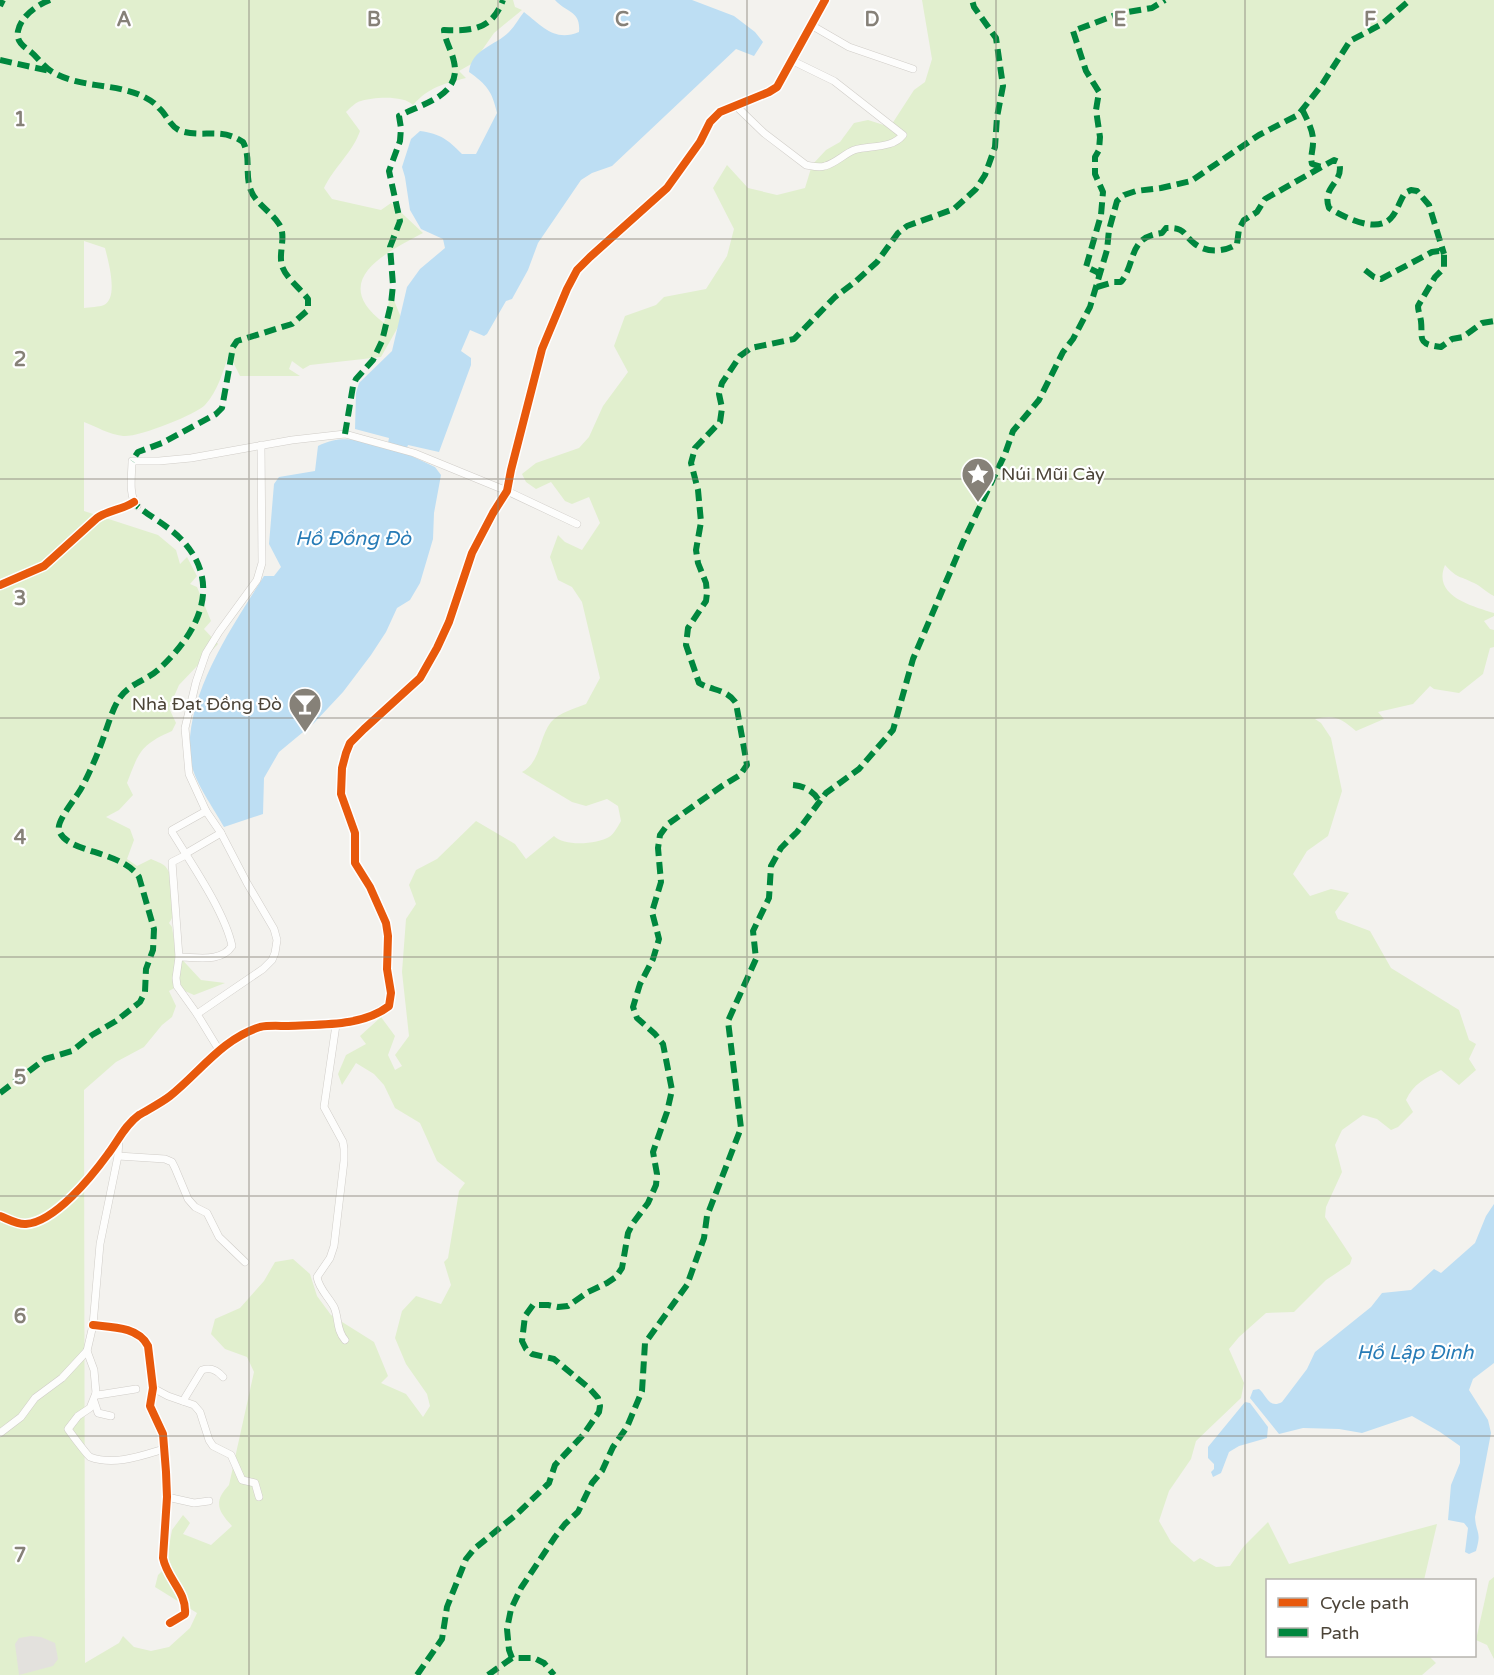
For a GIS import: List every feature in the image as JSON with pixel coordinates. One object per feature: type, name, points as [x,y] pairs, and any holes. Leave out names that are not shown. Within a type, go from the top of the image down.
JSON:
[{"type":"street","points":[[0,1216],[26,1224],[49,1216],[68,1201],[98,1168],[119,1137],[136,1118],[170,1096],[219,1050],[240,1036],[263,1027],[336,1025],[375,1014],[386,1009],[391,1003],[387,969],[386,923],[370,887],[355,863],[355,833],[341,794],[342,768],[350,743],[425,671],[448,622],[472,553],[507,491],[542,349],[577,270],[667,188],[700,142],[710,122],[720,112],[777,87],[825,0]]},
{"type":"street","points":[[811,25],[849,47],[913,69]]},
{"type":"street","points":[[735,105],[778,144],[806,165],[823,167],[856,149],[891,143],[899,140],[903,135],[834,81],[793,61]]},
{"type":"street","points":[[0,585],[28,575],[44,566],[105,513],[135,504],[132,461],[191,458],[261,445],[345,434],[414,453],[507,491],[577,524]]},
{"type":"street","points":[[197,1014],[263,969],[272,960],[277,947],[274,929],[221,833],[206,811],[189,774],[185,728],[186,717],[206,653],[258,580],[261,572],[261,445]]},
{"type":"street","points":[[179,957],[213,958],[228,951],[232,946],[226,927],[172,830],[206,811]]},
{"type":"street","points":[[219,1050],[211,1034],[177,986],[179,957],[172,862],[221,833]]},
{"type":"street","points":[[336,1025],[324,1107],[343,1142],[344,1161],[334,1246],[330,1258],[317,1277],[318,1284],[334,1308],[338,1327],[345,1340]]},
{"type":"street","points":[[0,1434],[21,1417],[35,1398],[62,1378],[87,1351],[93,1325],[100,1244],[118,1156],[119,1137]]},
{"type":"street","points":[[118,1156],[165,1159],[172,1162],[188,1199],[195,1207],[207,1213],[219,1237],[245,1262]]},
{"type":"street","points":[[93,1325],[133,1331],[146,1342],[153,1388],[150,1406],[162,1434],[164,1449],[167,1497],[164,1567],[182,1594],[186,1605],[185,1614],[170,1623]]},
{"type":"street","points":[[87,1351],[94,1370],[96,1393],[90,1408],[78,1416],[68,1429],[69,1433],[79,1441],[90,1457],[105,1461],[136,1458],[164,1449]]},
{"type":"street","points":[[183,1401],[202,1370],[208,1368],[223,1377]]},
{"type":"street","points":[[153,1388],[194,1405],[200,1412],[213,1446],[231,1455],[242,1479],[255,1482],[259,1497]]},
{"type":"street","points":[[96,1393],[101,1395],[136,1389]]},
{"type":"street","points":[[94,1401],[98,1413],[111,1416]]},
{"type":"street","points":[[167,1497],[194,1503],[209,1501]]},
{"type":"green space","points":[[0,0],[513,0],[515,7],[522,10],[494,33],[473,63],[459,71],[466,78],[437,87],[413,105],[396,98],[373,99],[357,103],[346,112],[360,131],[353,146],[324,188],[332,199],[381,210],[391,203],[423,233],[379,259],[368,270],[362,281],[361,294],[368,308],[384,323],[391,293],[402,320],[381,357],[310,365],[303,369],[292,361],[289,369],[300,376],[240,376],[229,354],[213,394],[205,405],[191,414],[166,425],[130,436],[112,434],[84,422],[84,511],[158,535],[176,550],[180,564],[187,557],[197,576],[190,584],[197,587],[211,621],[204,629],[218,644],[179,685],[169,708],[176,723],[172,731],[147,745],[138,757],[127,783],[133,795],[119,810],[106,817],[130,829],[134,840],[127,859],[137,866],[151,859],[164,865],[168,871],[175,903],[169,923],[172,927],[176,953],[201,980],[225,983],[194,995],[176,987],[169,991],[176,1006],[172,1017],[162,1025],[144,1047],[116,1062],[84,1090],[85,1663],[119,1643],[123,1636],[134,1647],[151,1651],[169,1647],[190,1628],[197,1613],[155,1587],[158,1575],[165,1568],[172,1530],[183,1515],[190,1523],[183,1534],[211,1545],[232,1526],[223,1516],[219,1501],[229,1485],[254,1372],[247,1357],[225,1349],[211,1334],[215,1319],[240,1308],[264,1281],[275,1262],[293,1259],[310,1274],[317,1296],[331,1315],[374,1342],[388,1376],[381,1383],[406,1394],[423,1417],[430,1406],[427,1394],[406,1364],[395,1338],[402,1311],[416,1296],[441,1304],[451,1285],[444,1262],[448,1258],[459,1191],[465,1183],[437,1161],[420,1123],[395,1108],[384,1085],[374,1074],[356,1063],[342,1085],[338,1074],[346,1055],[366,1044],[360,1036],[381,1017],[395,1036],[388,1055],[395,1070],[402,1066],[395,1055],[409,1036],[402,972],[406,919],[416,904],[409,885],[416,870],[437,859],[476,821],[515,844],[526,859],[554,836],[565,842],[573,843],[597,841],[611,836],[621,821],[618,806],[607,799],[586,806],[572,802],[522,772],[533,762],[551,722],[563,713],[586,704],[600,678],[582,602],[572,587],[558,580],[550,557],[558,535],[565,542],[582,550],[600,523],[589,497],[572,504],[565,501],[551,482],[536,489],[526,482],[522,474],[536,463],[579,448],[589,437],[603,406],[628,372],[614,346],[625,316],[656,305],[664,297],[706,289],[727,256],[734,229],[713,188],[727,165],[748,188],[777,195],[805,188],[812,165],[826,150],[840,142],[854,123],[868,120],[890,127],[914,90],[925,82],[932,59],[922,0],[1494,0],[1494,596],[1477,584],[1456,575],[1445,565],[1442,576],[1444,585],[1456,598],[1494,613],[1494,616],[1484,621],[1490,629],[1494,630],[1494,647],[1490,648],[1483,674],[1459,693],[1434,689],[1430,686],[1413,704],[1378,712],[1384,719],[1356,731],[1337,718],[1315,719],[1321,723],[1331,738],[1342,791],[1328,836],[1307,851],[1293,874],[1310,896],[1331,889],[1349,893],[1335,912],[1338,919],[1370,931],[1391,968],[1459,1010],[1469,1040],[1476,1044],[1469,1059],[1476,1070],[1459,1085],[1441,1070],[1420,1082],[1406,1100],[1413,1112],[1398,1127],[1391,1130],[1377,1119],[1363,1115],[1342,1130],[1335,1145],[1342,1172],[1326,1207],[1325,1217],[1352,1258],[1350,1264],[1326,1280],[1294,1312],[1266,1313],[1229,1349],[1244,1383],[1241,1398],[1196,1441],[1191,1459],[1169,1491],[1159,1521],[1171,1542],[1194,1562],[1200,1558],[1216,1567],[1230,1566],[1244,1546],[1268,1522],[1289,1564],[1437,1524],[1424,1579],[1266,1579],[1266,1657],[1430,1657],[1436,1663],[1422,1675],[0,1675]],"holes":[[[84,241],[105,248],[112,287],[108,301],[104,305],[84,308]]]},
{"type":"green space","points":[[1494,1577],[1494,1659],[1487,1645],[1476,1640],[1489,1581]]},
{"type":"shaded area","points":[[41,1637],[55,1643],[58,1659],[53,1666],[19,1675],[15,1644],[19,1638]]},
{"type":"water","name":"Hồ Đồng Đò","points":[[555,0],[692,0],[734,16],[755,32],[763,42],[754,56],[736,49],[612,166],[592,173],[581,180],[538,243],[528,270],[512,299],[506,301],[487,334],[484,336],[470,330],[461,351],[471,358],[471,365],[439,452],[408,445],[405,453],[435,467],[441,475],[434,513],[433,539],[420,583],[410,600],[397,608],[386,632],[343,692],[314,723],[279,752],[264,778],[263,814],[224,827],[204,793],[192,766],[190,733],[203,685],[225,639],[264,576],[274,576],[281,567],[269,544],[274,484],[279,477],[315,471],[318,446],[327,442],[344,439],[387,448],[389,438],[355,429],[356,393],[359,383],[392,351],[407,287],[420,269],[445,248],[443,239],[421,229],[410,210],[402,167],[411,139],[420,131],[427,132],[443,138],[462,154],[476,154],[497,113],[488,89],[469,72],[474,58],[509,32],[524,12],[543,28],[556,34],[571,35],[579,32],[578,20],[575,16]]},
{"type":"water","name":"Hồ Lập Đinh","points":[[1494,1204],[1494,1363],[1473,1379],[1469,1390],[1488,1420],[1491,1433],[1475,1517],[1479,1536],[1478,1544],[1476,1551],[1469,1554],[1465,1552],[1468,1528],[1464,1523],[1448,1520],[1451,1485],[1460,1463],[1460,1446],[1412,1416],[1362,1433],[1339,1429],[1303,1428],[1279,1434],[1250,1398],[1253,1390],[1259,1389],[1271,1403],[1282,1402],[1307,1369],[1315,1352],[1371,1307],[1382,1293],[1411,1290],[1434,1269],[1441,1273],[1475,1243],[1486,1216]]},
{"type":"water","points":[[1245,1402],[1250,1403],[1268,1427],[1267,1438],[1239,1446],[1229,1452],[1221,1473],[1213,1477],[1211,1472],[1214,1464],[1208,1458],[1208,1447]]},
{"type":"marked path","points":[[0,6],[3,0]]},
{"type":"marked path","points":[[50,0],[26,16],[18,31],[21,43],[48,69],[72,80],[143,96],[155,104],[174,127],[181,131],[227,135],[243,142],[247,153],[252,194],[279,224],[282,234],[282,266],[308,299],[308,310],[292,324],[237,341],[233,347],[222,408],[216,414],[162,443],[138,452],[132,461]]},
{"type":"marked path","points":[[345,434],[353,386],[356,379],[373,360],[382,341],[391,304],[393,285],[390,247],[400,221],[389,171],[400,141],[399,116],[438,97],[452,83],[455,74],[454,62],[444,30],[480,27],[493,17],[503,0]]},
{"type":"marked path","points":[[417,1675],[442,1639],[447,1607],[466,1559],[474,1549],[517,1514],[549,1483],[555,1465],[583,1435],[599,1412],[598,1398],[589,1388],[554,1359],[532,1354],[526,1349],[522,1341],[525,1316],[533,1305],[568,1306],[616,1277],[622,1268],[628,1233],[648,1203],[656,1185],[657,1174],[653,1152],[672,1090],[663,1044],[637,1018],[633,1007],[659,939],[652,912],[661,882],[658,848],[660,835],[668,824],[740,775],[747,765],[736,703],[728,695],[699,683],[686,645],[688,628],[706,601],[707,593],[696,550],[701,522],[698,490],[691,463],[695,448],[720,422],[722,408],[719,394],[722,383],[740,356],[751,348],[794,339],[835,297],[877,262],[898,233],[907,226],[954,209],[976,189],[985,175],[995,147],[997,117],[1003,86],[996,38],[974,7],[972,0]]},
{"type":"marked path","points":[[1100,276],[1086,267],[1101,215],[1103,192],[1095,174],[1095,157],[1099,150],[1100,137],[1096,110],[1099,92],[1086,71],[1073,31],[1121,13],[1152,8],[1165,0]]},
{"type":"marked path","points":[[512,1658],[507,1629],[511,1609],[521,1588],[555,1537],[578,1512],[592,1483],[602,1471],[613,1447],[627,1427],[642,1391],[645,1343],[687,1285],[704,1238],[707,1216],[741,1128],[728,1021],[756,959],[753,931],[769,898],[771,866],[781,848],[797,832],[826,793],[859,769],[893,730],[913,659],[963,542],[1005,454],[1013,431],[1039,400],[1063,352],[1073,339],[1090,307],[1107,250],[1109,230],[1117,201],[1124,195],[1136,191],[1191,181],[1259,135],[1298,115],[1321,86],[1350,41],[1382,24],[1410,0]]},
{"type":"marked path","points":[[0,60],[50,71]]},
{"type":"marked path","points":[[1302,109],[1312,134],[1312,164],[1322,167]]},
{"type":"marked path","points":[[1097,287],[1121,282],[1138,245],[1151,235],[1162,233],[1166,228],[1181,230],[1195,244],[1205,249],[1222,250],[1232,247],[1237,244],[1239,229],[1244,220],[1257,212],[1265,199],[1334,160],[1339,162],[1340,169],[1328,194],[1329,208],[1360,222],[1385,223],[1395,213],[1405,193],[1411,190],[1417,191],[1429,205],[1444,254]]},
{"type":"marked path","points":[[1365,270],[1381,279],[1432,252],[1439,251],[1444,254],[1444,268],[1435,277],[1418,306],[1422,340],[1428,344],[1441,347],[1452,339],[1463,337],[1482,323],[1494,321]]},
{"type":"marked path","points":[[0,1093],[45,1059],[72,1051],[92,1035],[116,1021],[140,1002],[145,992],[146,969],[153,950],[154,929],[139,877],[131,868],[120,862],[82,848],[63,838],[59,830],[64,815],[89,774],[119,699],[132,686],[159,669],[173,655],[185,640],[201,607],[203,590],[201,573],[194,556],[176,534],[137,506]]},
{"type":"marked path","points":[[793,785],[808,790],[819,801]]},
{"type":"marked path","points":[[488,1675],[512,1658],[534,1658],[544,1663],[554,1675]]},
{"type":"cycle path","points":[[0,1216],[16,1223],[26,1224],[37,1221],[60,1207],[93,1174],[134,1119],[170,1096],[212,1057],[246,1032],[267,1026],[354,1021],[378,1013],[389,1006],[391,993],[387,969],[386,923],[370,887],[355,863],[355,833],[341,794],[342,768],[350,743],[420,678],[437,648],[449,622],[472,553],[507,491],[542,349],[577,270],[667,188],[700,142],[710,122],[720,112],[777,87],[825,0]]},
{"type":"cycle path","points":[[0,585],[44,566],[97,518],[134,502]]},
{"type":"cycle path","points":[[93,1325],[132,1332],[144,1340],[148,1346],[153,1388],[150,1406],[163,1434],[166,1472],[167,1497],[163,1558],[185,1606],[185,1614],[170,1623]]},
{"type":"place","name":"Núi Mũi Cày","points":[[978,503]]},
{"type":"place","name":"Nhà Đạt Đồng Đò","points":[[305,733]]}]
